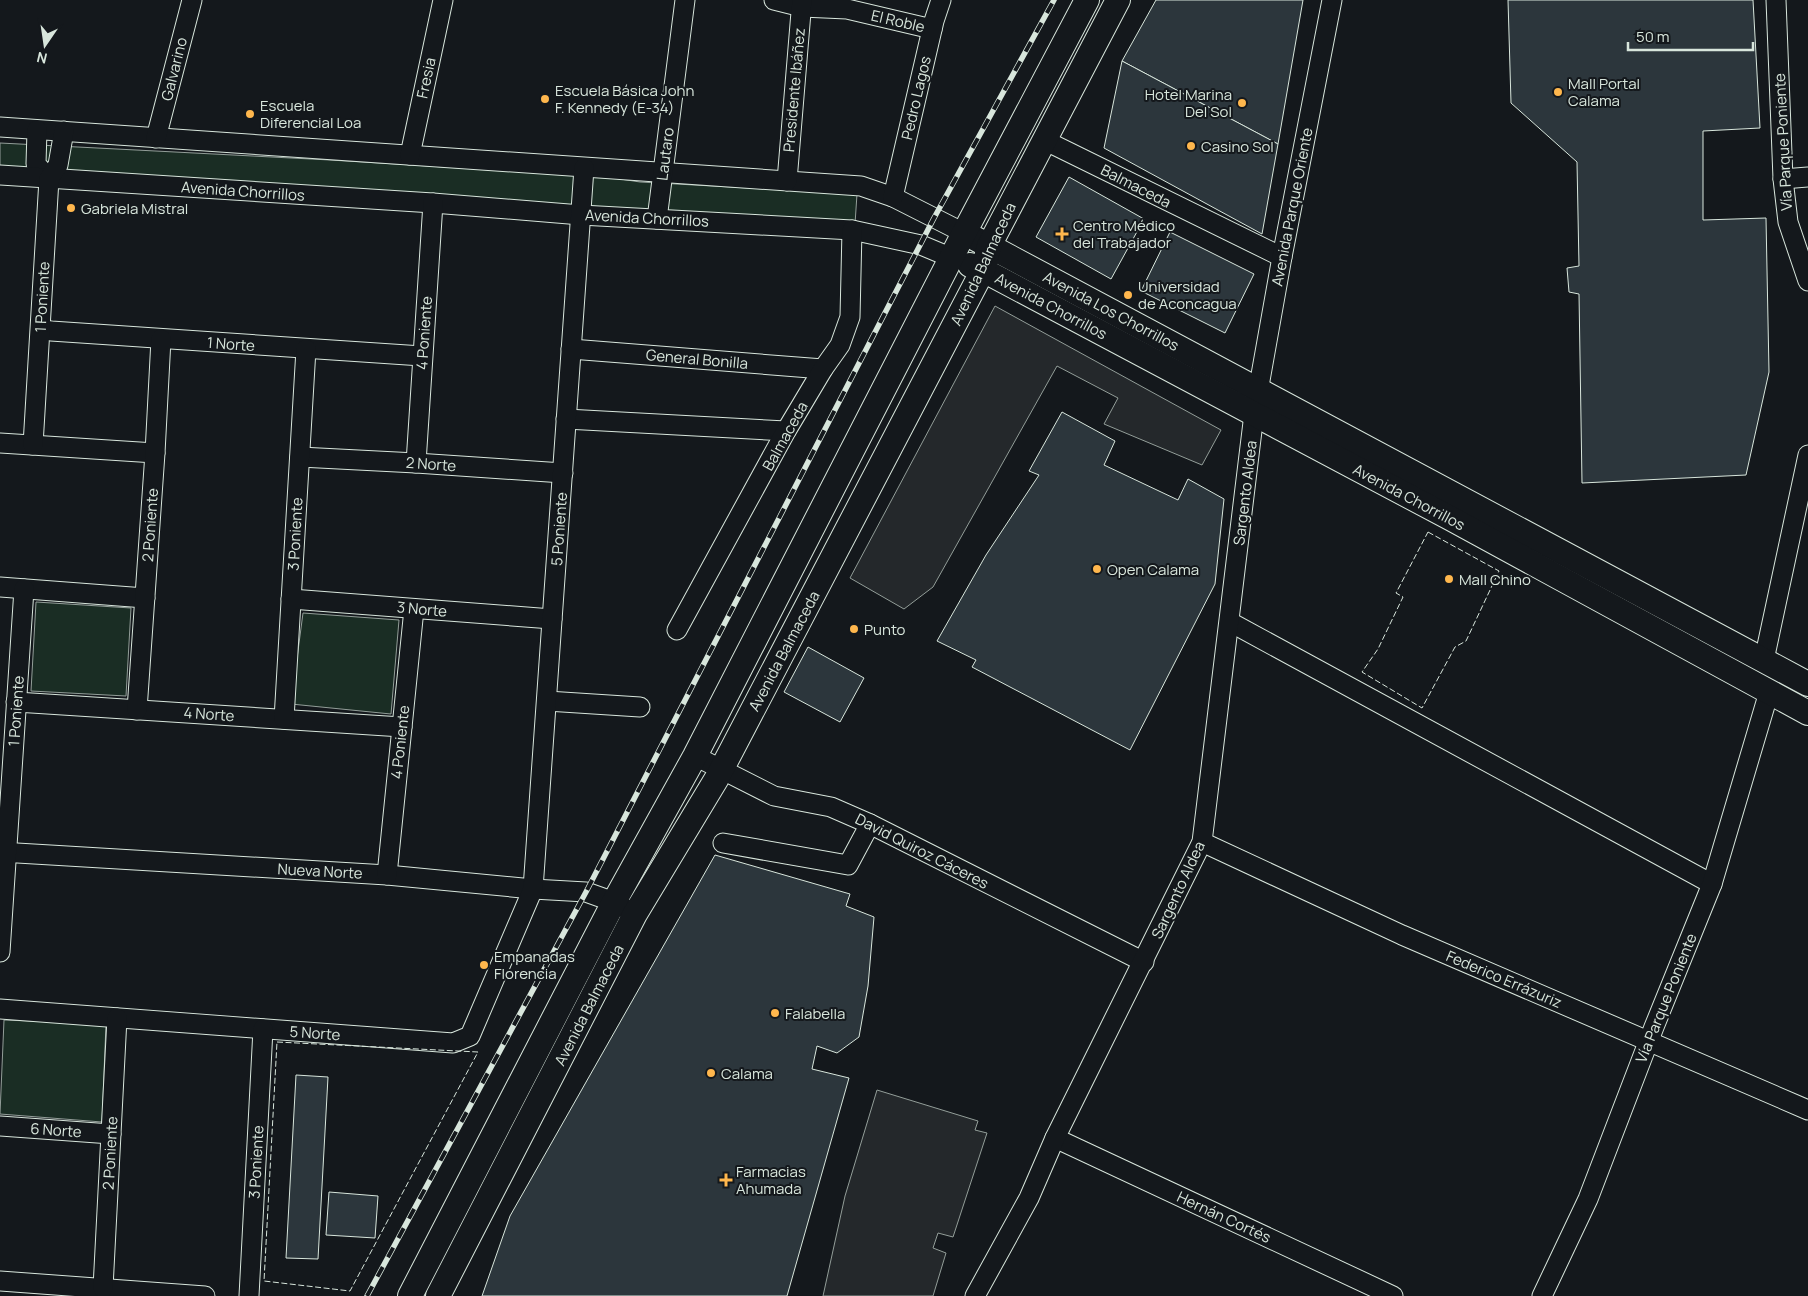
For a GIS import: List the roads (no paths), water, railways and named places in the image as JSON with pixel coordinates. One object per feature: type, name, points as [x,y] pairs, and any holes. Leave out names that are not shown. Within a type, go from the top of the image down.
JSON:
[{"type":"main road","name":"Avenida Balmaceda","points":[[410,1296],[614,902],[695,756],[964,233],[1087,0]]},
{"type":"main road","name":"Avenida Balmaceda","points":[[438,1296],[635,914],[722,768],[983,270],[989,246],[1118,0]]},
{"type":"main road","name":"Avenida Los Chorrillos","points":[[964,233],[1258,390]]},
{"type":"main road","name":"Avenida Chorrillos","points":[[952,258],[983,270],[1254,414],[1808,713]]},
{"type":"main road","name":"Avenida Chorrillos","points":[[1258,390],[1808,684]]},
{"type":"main road","points":[[1523,558],[1535,538]]},
{"type":"street","name":"Galvarino","points":[[156,138],[192,0]]},
{"type":"street","name":"Fresia","points":[[410,155],[443,0]]},
{"type":"street","name":"Lautaro","points":[[657,219],[685,0]]},
{"type":"street","name":"El Roble","points":[[774,0],[846,9],[933,25]]},
{"type":"street","name":"El Roble","points":[[847,0],[933,25]]},
{"type":"street","name":"Pedro Lagos","points":[[892,196],[933,25],[941,0]]},
{"type":"street","name":"Avenida Parque Oriente","points":[[1254,414],[1282,257],[1332,0]]},
{"type":"street","name":"Vía Parque Poniente","points":[[1776,0],[1783,179],[1788,222],[1808,281]]},
{"type":"street","name":"Presidente Ibáñez","points":[[787,181],[802,3]]},
{"type":"street","points":[[0,127],[861,186],[892,196],[964,233]]},
{"type":"street","points":[[37,130],[36,164],[49,179]]},
{"type":"street","name":"1 Poniente","points":[[34,445],[49,179],[58,164],[64,131]]},
{"type":"street","name":"Balmaceda","points":[[1044,140],[1282,257]]},
{"type":"street","name":"5 Poniente","points":[[533,890],[584,168]]},
{"type":"street","name":"Avenida Chorrillos","points":[[0,175],[433,203],[581,215],[852,230],[921,245],[952,258]]},
{"type":"street","points":[[1783,179],[1808,177]]},
{"type":"street","name":"4 Poniente","points":[[416,463],[433,203]]},
{"type":"street","name":"Balmaceda","points":[[677,630],[786,431],[823,369],[840,345],[850,317],[852,230]]},
{"type":"street","points":[[1791,230],[1808,252]]},
{"type":"street","name":"1 Norte","points":[[41,329],[422,356]]},
{"type":"street","name":"2 Poniente","points":[[137,710],[161,339]]},
{"type":"street","name":"3 Poniente","points":[[284,719],[306,349]]},
{"type":"street","name":"General Bonilla","points":[[571,349],[823,369]]},
{"type":"street","name":"Sargento Aldea","points":[[975,1296],[1029,1198],[1055,1138],[1202,842],[1254,414]]},
{"type":"street","points":[[566,419],[786,431]]},
{"type":"street","points":[[0,443],[155,454]]},
{"type":"street","points":[[1764,660],[1805,485],[1808,455]]},
{"type":"street","name":"2 Norte","points":[[300,458],[416,463],[562,473]]},
{"type":"street","points":[[0,587],[145,598]]},
{"type":"street","name":"1 Poniente","points":[[0,952],[3,852],[24,589]]},
{"type":"street","name":"3 Norte","points":[[291,598],[552,619]]},
{"type":"street","name":"4 Poniente","points":[[388,875],[414,608]]},
{"type":"street","points":[[1230,622],[1712,884]]},
{"type":"street","name":"Vía Parque Poniente","points":[[1542,1296],[1588,1199],[1712,884],[1769,692]]},
{"type":"street","points":[[546,701],[640,707]]},
{"type":"street","name":"4 Norte","points":[[16,702],[402,726]]},
{"type":"street","name":"David Quiroz Cáceres","points":[[695,756],[774,796],[831,807],[870,824],[1144,962]]},
{"type":"street","points":[[723,843],[848,865],[870,824]]},
{"type":"street","name":"Federico Errázuriz","points":[[1202,842],[1402,935],[1808,1110]]},
{"type":"street","name":"Nueva Norte","points":[[3,852],[388,875],[533,890],[586,892],[614,902],[635,914]]},
{"type":"street","name":"5 Norte","points":[[0,1009],[453,1043],[470,1036],[533,890]]},
{"type":"street","name":"2 Poniente","points":[[103,1288],[117,1018]]},
{"type":"street","name":"3 Poniente","points":[[249,1296],[264,1029]]},
{"type":"street","name":"6 Norte","points":[[0,1126],[111,1134]]},
{"type":"street","name":"Hernán Cortés","points":[[1055,1138],[1393,1296]]},
{"type":"street","points":[[0,1280],[205,1296]]},
{"type":"railway","points":[[367,1296],[586,892],[934,218],[1054,0]]},
{"type":"place","name":"Mall Portal Calama","points":[[1558,92]]},
{"type":"place","name":"Escuela Básica John F. Kennedy (E-34)","points":[[545,99]]},
{"type":"place","name":"Hotel Marina Del Sol","points":[[1242,103]]},
{"type":"place","name":"Escuela Diferencial Loa","points":[[250,114]]},
{"type":"place","name":"Casino Sol","points":[[1191,146]]},
{"type":"place","name":"Gabriela Mistral","points":[[71,208]]},
{"type":"place","name":"Centro Médico del Trabajador","points":[[1062,234]]},
{"type":"place","name":"Universidad de Aconcagua","points":[[1128,295]]},
{"type":"place","name":"Open Calama","points":[[1097,569]]},
{"type":"place","name":"Mall Chino","points":[[1449,579]]},
{"type":"place","name":"Punto","points":[[854,629]]},
{"type":"place","name":"Empanadas Florencia","points":[[484,965]]},
{"type":"place","name":"Falabella","points":[[775,1013]]},
{"type":"place","name":"Calama","points":[[711,1073]]},
{"type":"place","name":"Farmacias Ahumada","points":[[726,1180]]}]
